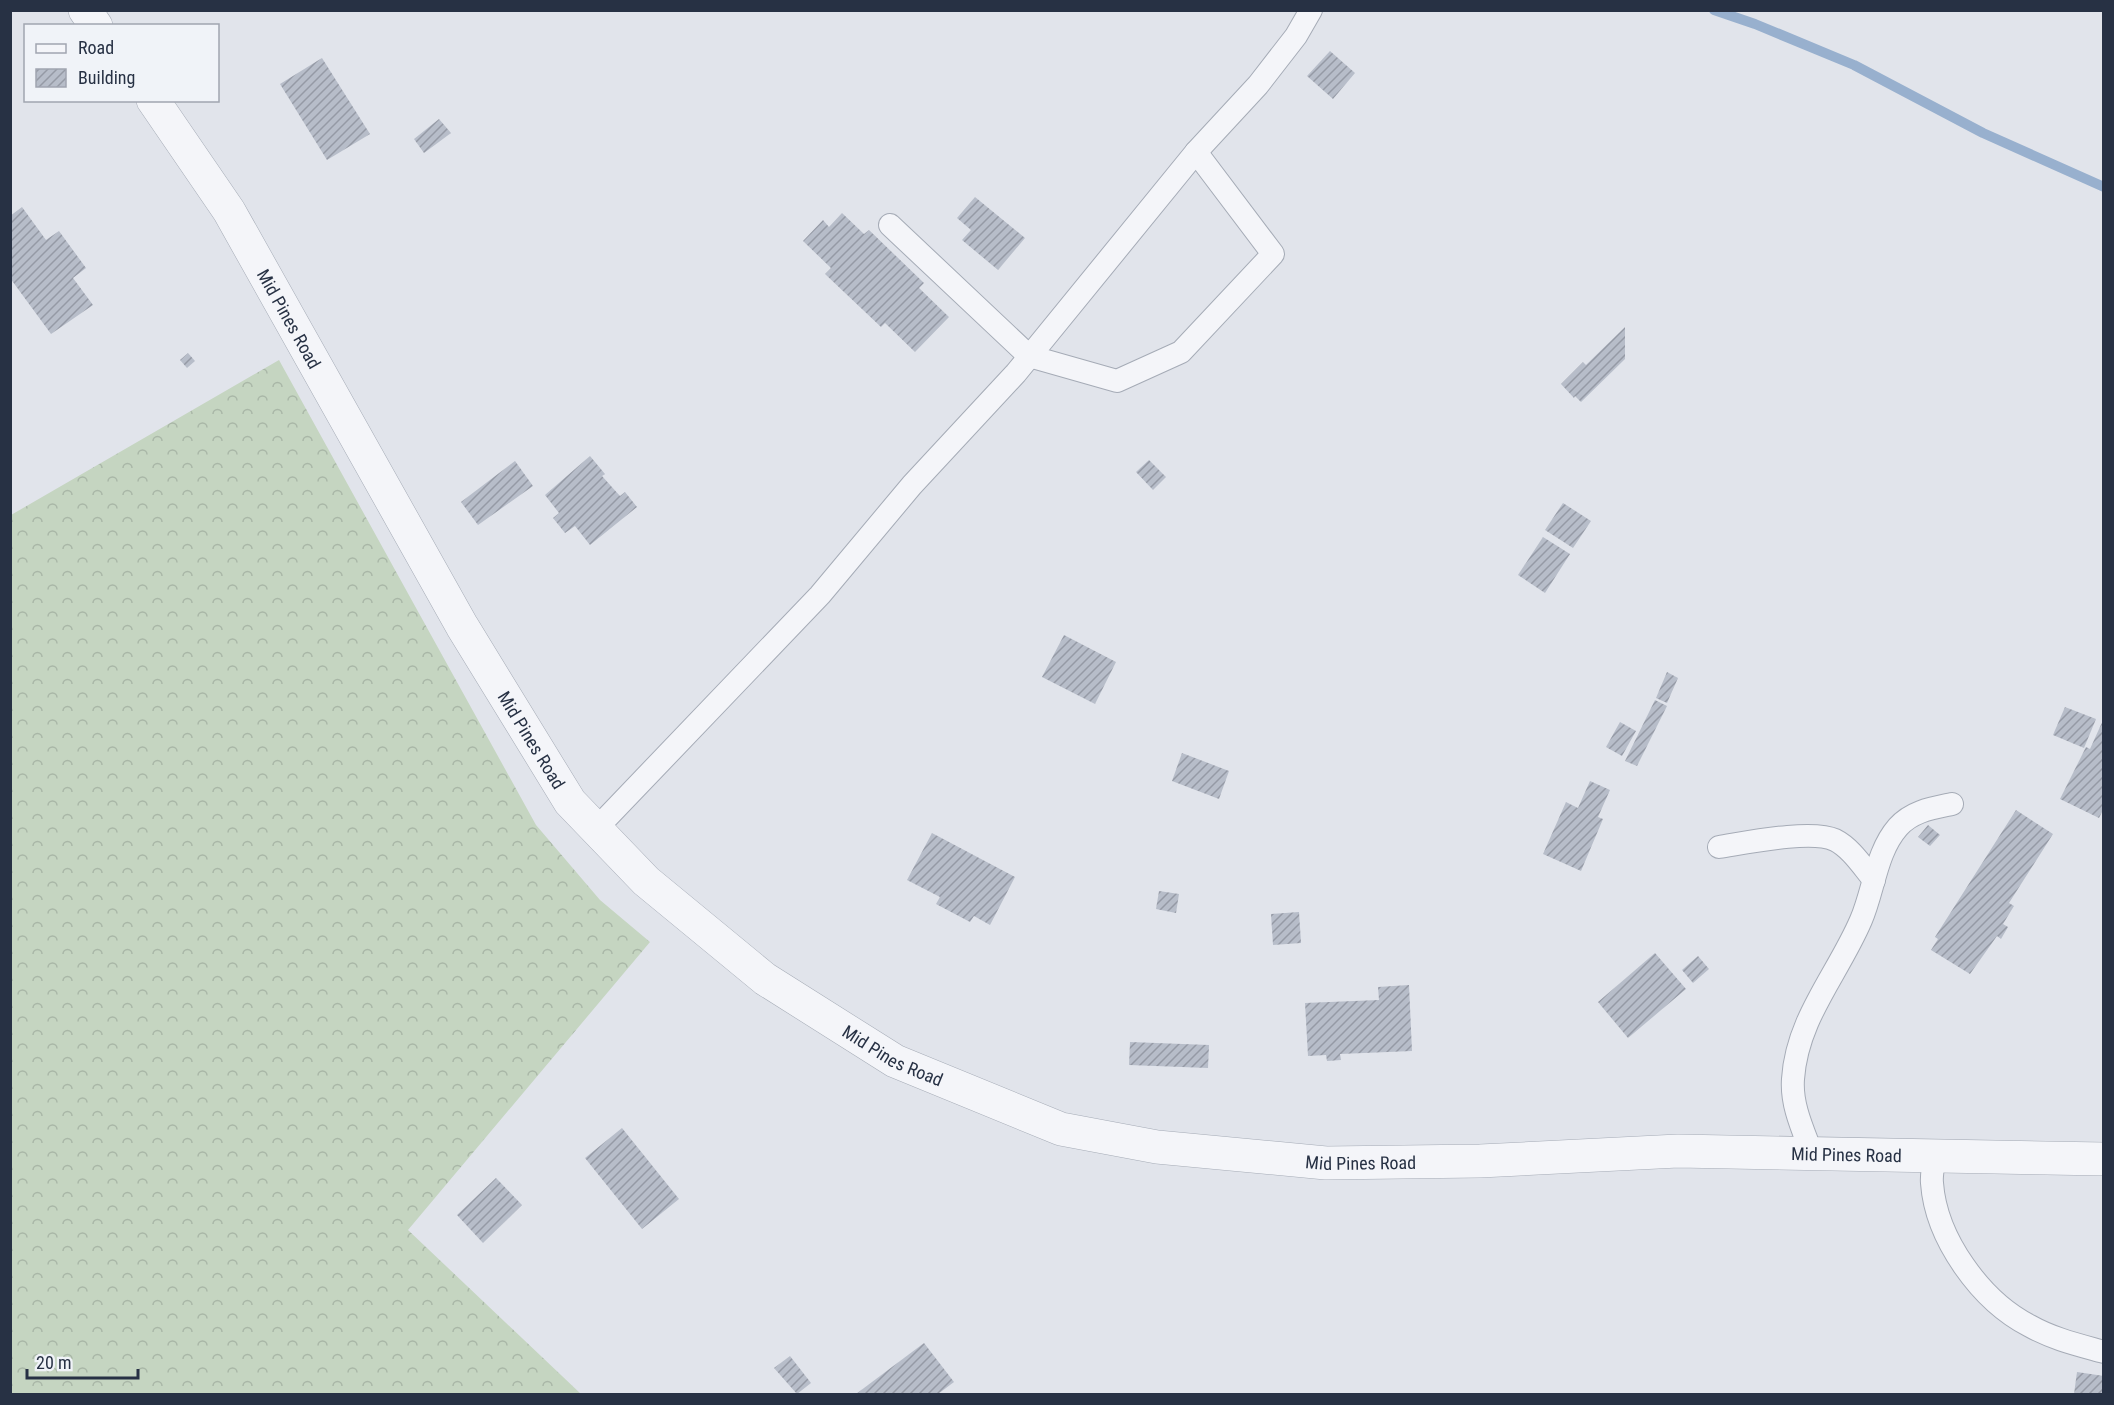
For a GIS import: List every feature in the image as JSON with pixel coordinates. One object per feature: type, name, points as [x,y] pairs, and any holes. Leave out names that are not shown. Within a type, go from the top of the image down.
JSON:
[{"type":"street","points":[[85,10],[95,24]]},
{"type":"street","name":"Mid Pines Road","points":[[154,102],[229,211],[462,626],[570,802],[646,881],[765,979],[895,1061],[1061,1129],[1157,1148],[1326,1163],[1480,1161],[1678,1151],[2103,1159]]},
{"type":"lane","points":[[596,829],[820,595],[912,485],[1029,356],[1196,152],[1258,85],[1296,36],[1311,10]]},
{"type":"lane","points":[[890,225],[1029,356],[1117,381],[1181,352],[1273,254],[1196,152]]},
{"type":"lane","points":[[1812,1154],[1794,1103],[1792,1078],[1808,1016],[1861,921],[1882,856],[1899,826],[1923,810],[1952,804]]},
{"type":"lane","points":[[1719,847],[1793,836],[1834,840],[1854,856],[1874,880]]},
{"type":"lane","points":[[1934,1156],[1932,1183],[1939,1216],[1956,1252],[1973,1277],[2000,1305],[2029,1326],[2068,1342],[2103,1352]]},
{"type":"green space","points":[[279,360],[536,825],[600,900],[650,942],[408,1230],[581,1394],[11,1394],[11,515]]},
{"type":"building","points":[[1330,51],[1355,73],[1333,99],[1307,76]]},
{"type":"building","points":[[322,58],[370,134],[327,160],[280,84]]},
{"type":"building","points":[[439,119],[451,133],[424,153],[414,139]]},
{"type":"building","points":[[975,197],[1025,238],[998,270],[962,240],[971,230],[957,218]]},
{"type":"building","points":[[22,207],[46,240],[59,231],[86,268],[73,278],[93,305],[51,334],[10,278],[10,216]]},
{"type":"building","points":[[842,213],[864,234],[869,230],[924,283],[919,288],[949,317],[915,352],[885,323],[881,327],[825,274],[831,268],[803,241],[823,220],[829,227]]},
{"type":"building","points":[[1625,327],[1625,359],[1581,402],[1575,396],[1574,398],[1561,384],[1583,362],[1586,365]]},
{"type":"building","points":[[188,353],[195,361],[187,368],[180,360]]},
{"type":"building","points":[[590,456],[605,474],[602,476],[620,496],[625,492],[637,507],[590,545],[575,526],[565,533],[553,518],[559,513],[545,495]]},
{"type":"building","points":[[1149,460],[1166,477],[1153,490],[1136,472]]},
{"type":"building","points":[[515,461],[533,486],[478,525],[461,502]]},
{"type":"building","points":[[1563,503],[1591,521],[1573,548],[1545,530]]},
{"type":"building","points":[[1543,537],[1570,554],[1545,593],[1518,575]]},
{"type":"building","points":[[1064,635],[1116,662],[1095,704],[1042,677]]},
{"type":"building","points":[[1667,672],[1678,678],[1667,703],[1656,698]]},
{"type":"building","points":[[1655,700],[1667,706],[1637,766],[1625,761]]},
{"type":"building","points":[[2065,707],[2096,719],[2084,748],[2053,735]]},
{"type":"building","points":[[2104,718],[2104,808],[2099,818],[2060,799],[2086,747],[2090,749]]},
{"type":"building","points":[[1620,722],[1636,731],[1622,756],[1606,747]]},
{"type":"building","points":[[1182,753],[1229,771],[1219,799],[1172,781]]},
{"type":"building","points":[[1590,781],[1610,790],[1598,817],[1603,819],[1581,871],[1543,854],[1566,802],[1578,808]]},
{"type":"building","points":[[2016,810],[2053,834],[2009,903],[2014,906],[2003,924],[2008,927],[2001,939],[1997,936],[1970,974],[1931,950],[1938,939],[1935,937]]},
{"type":"building","points":[[1928,825],[1940,835],[1930,846],[1918,837]]},
{"type":"building","points":[[932,833],[1015,877],[990,925],[974,916],[970,922],[936,904],[940,897],[907,880]]},
{"type":"building","points":[[1159,891],[1179,894],[1176,913],[1156,909]]},
{"type":"building","points":[[1299,912],[1301,943],[1273,945],[1271,914]]},
{"type":"building","points":[[1655,953],[1686,989],[1628,1038],[1598,1002]]},
{"type":"building","points":[[1698,956],[1709,969],[1693,983],[1682,970]]},
{"type":"building","points":[[1409,985],[1412,1051],[1340,1054],[1341,1060],[1327,1061],[1326,1055],[1308,1056],[1305,1003],[1379,1000],[1378,987]]},
{"type":"building","points":[[1130,1042],[1209,1045],[1208,1068],[1129,1065]]},
{"type":"building","points":[[622,1128],[679,1199],[642,1229],[585,1158]]},
{"type":"building","points":[[496,1178],[522,1205],[483,1243],[457,1215]]},
{"type":"building","points":[[924,1343],[954,1382],[938,1394],[856,1394]]},
{"type":"building","points":[[790,1356],[811,1383],[797,1394],[774,1368]]},
{"type":"building","points":[[2077,1372],[2104,1376],[2104,1394],[2074,1394]]},
{"type":"waterway","points":[[1714,10],[1755,24],[1854,65],[1983,133],[2104,187]]}]
